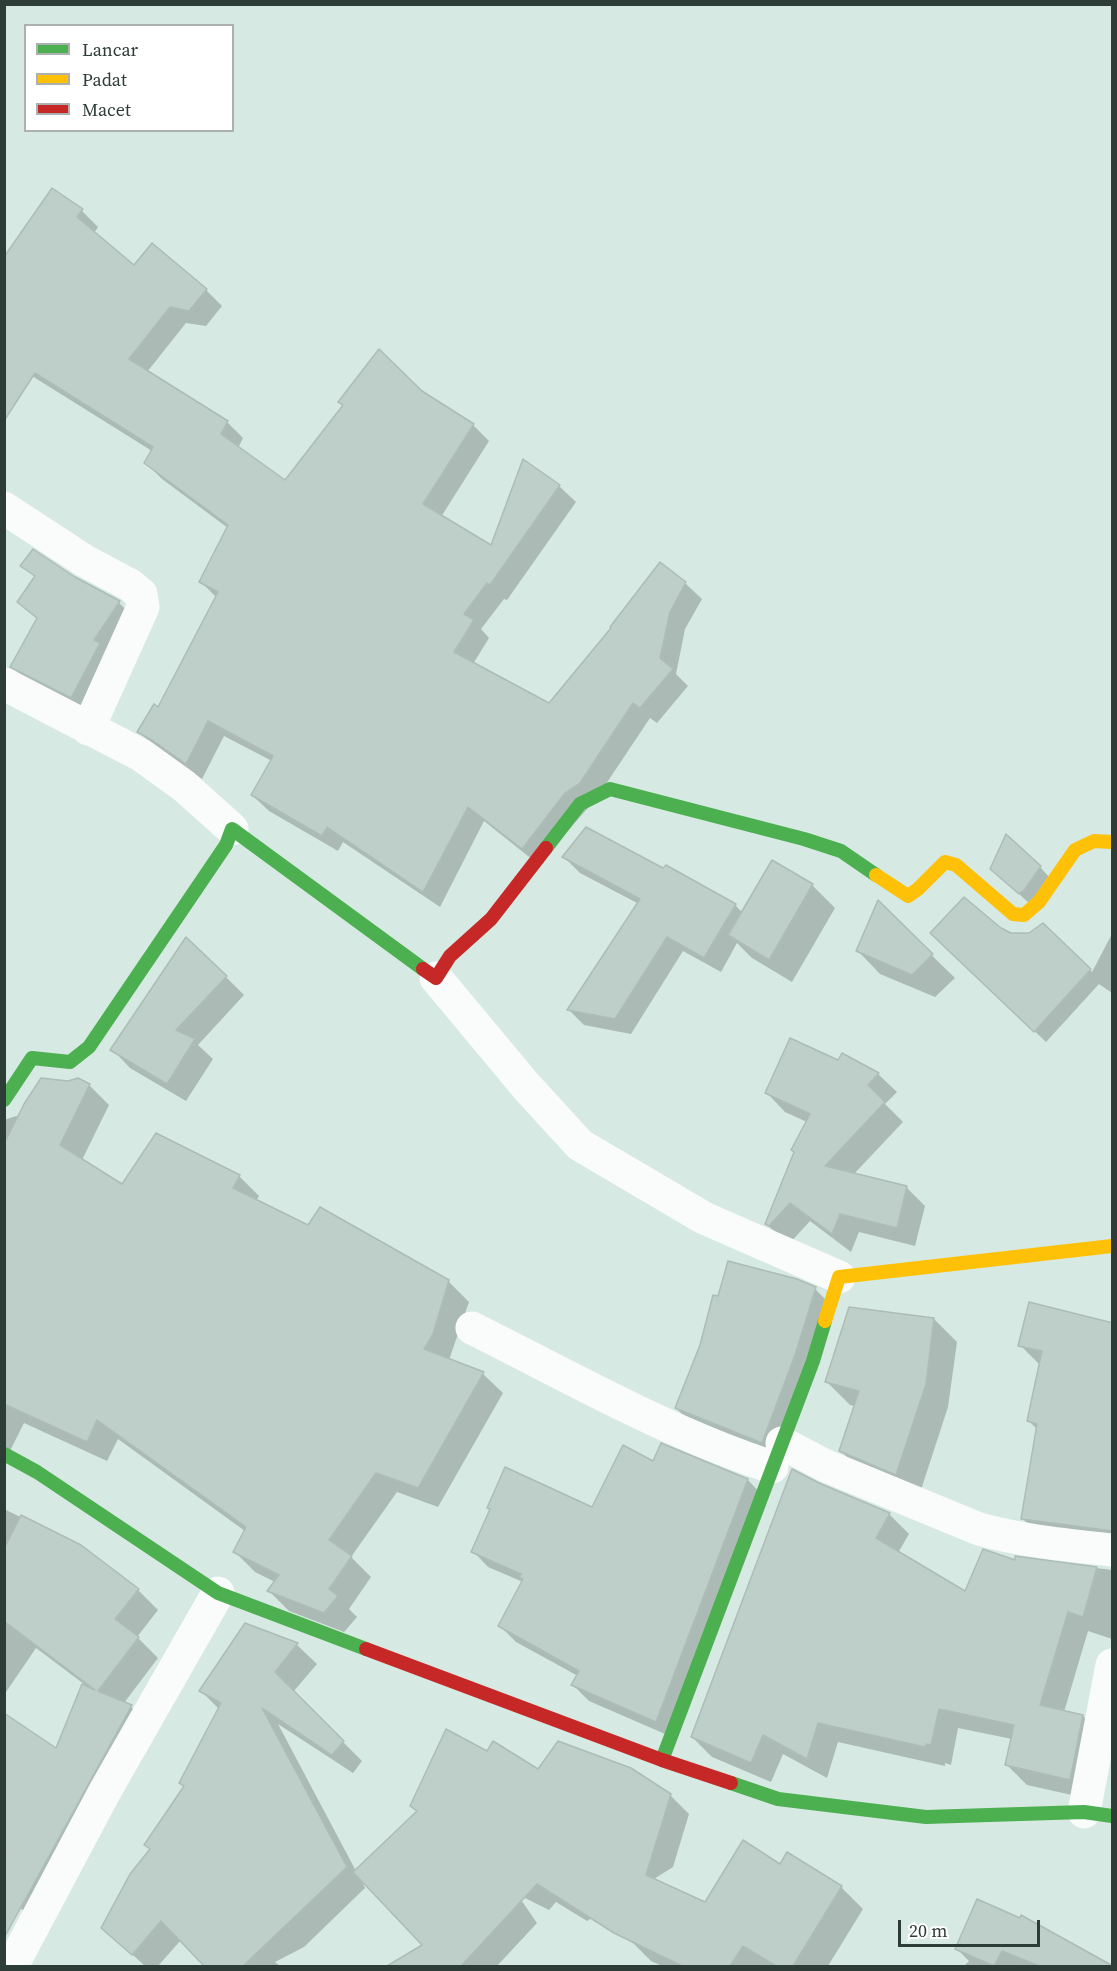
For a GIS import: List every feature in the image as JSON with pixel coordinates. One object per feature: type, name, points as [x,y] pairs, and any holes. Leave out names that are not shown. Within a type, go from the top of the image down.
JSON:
[{"type":"street","points":[[4,508],[85,561],[130,585],[141,594],[144,600],[140,616],[88,729]]},
{"type":"street","points":[[4,684],[141,755],[184,786],[232,829],[436,978],[526,1086],[580,1145],[704,1218],[839,1277],[1113,1246]]},
{"type":"street","points":[[436,978],[450,956],[490,919],[580,804],[610,789],[841,850],[908,896],[945,862],[956,865],[1013,914],[1024,915],[1040,902],[1075,850],[1094,841],[1113,842]]},
{"type":"street","points":[[4,1100],[32,1058],[70,1062],[89,1047],[226,845],[232,829]]},
{"type":"street","points":[[662,1760],[813,1361],[839,1277]]},
{"type":"street","points":[[472,1328],[674,1429],[743,1457],[777,1455],[826,1466],[978,1529],[1049,1543],[1113,1550]]},
{"type":"street","points":[[4,1454],[37,1472],[218,1593],[662,1760],[778,1799],[926,1817],[1098,1814],[1113,1665]]},
{"type":"street","points":[[12,1966],[105,1791],[218,1593]]},
{"type":"building","points":[[52,188],[83,209],[77,217],[134,265],[152,243],[207,289],[189,311],[170,307],[129,359],[228,421],[221,434],[285,480],[343,405],[338,402],[379,349],[422,391],[474,424],[423,504],[491,545],[523,459],[560,485],[490,585],[487,583],[464,614],[474,620],[454,652],[549,703],[611,628],[660,562],[686,582],[670,612],[660,658],[673,669],[640,708],[633,703],[580,783],[565,793],[522,849],[468,807],[423,892],[327,827],[322,836],[251,795],[273,756],[208,721],[186,764],[137,732],[154,704],[158,707],[218,592],[199,582],[228,525],[144,463],[153,447],[35,373],[4,421],[4,257]]},
{"type":"building","points":[[33,549],[75,577],[120,601],[94,640],[100,643],[71,698],[10,667],[37,618],[17,602],[35,576],[20,566]]},
{"type":"building","points":[[586,827],[663,868],[666,865],[736,904],[704,958],[667,937],[615,1019],[567,1010],[640,899],[562,857]]},
{"type":"building","points":[[1006,834],[1041,866],[1019,894],[990,869]]},
{"type":"building","points":[[772,860],[813,884],[769,960],[728,935]]},
{"type":"building","points":[[964,897],[1001,928],[1011,933],[1029,933],[1043,923],[1091,969],[1034,1032],[930,933]]},
{"type":"building","points":[[878,900],[933,954],[912,975],[856,951]]},
{"type":"building","points":[[186,937],[227,976],[176,1030],[195,1039],[167,1084],[110,1050]]},
{"type":"building","points":[[790,1038],[838,1060],[842,1053],[879,1073],[868,1085],[885,1102],[825,1166],[907,1186],[897,1228],[840,1214],[832,1234],[790,1203],[769,1226],[765,1224],[794,1152],[791,1150],[810,1114],[765,1093]]},
{"type":"building","points":[[41,1078],[68,1081],[78,1078],[90,1084],[60,1145],[122,1184],[156,1133],[240,1175],[233,1188],[308,1225],[320,1207],[449,1280],[433,1334],[424,1349],[484,1372],[418,1488],[376,1473],[329,1540],[352,1556],[329,1589],[338,1596],[324,1613],[267,1591],[279,1575],[233,1552],[246,1527],[97,1420],[87,1442],[4,1404],[4,1144],[24,1104]]},
{"type":"building","points":[[728,1261],[797,1279],[816,1287],[795,1355],[762,1443],[675,1408],[700,1345],[713,1295],[718,1296]]},
{"type":"building","points":[[1029,1302],[1113,1323],[1113,1531],[1021,1519],[1037,1424],[1027,1421],[1042,1351],[1018,1346]]},
{"type":"building","points":[[849,1307],[934,1318],[926,1384],[896,1475],[839,1451],[859,1391],[825,1382]]},
{"type":"building","points":[[661,1443],[748,1479],[656,1722],[571,1685],[579,1671],[498,1626],[523,1579],[519,1577],[521,1574],[471,1552],[505,1467],[592,1507],[623,1445],[653,1461]]},
{"type":"building","points":[[792,1469],[890,1513],[876,1538],[965,1591],[983,1549],[1015,1560],[1015,1556],[1097,1567],[1083,1617],[1068,1612],[1040,1705],[1083,1715],[1070,1780],[1005,1765],[1014,1725],[939,1709],[931,1745],[926,1744],[925,1747],[818,1723],[807,1759],[763,1735],[751,1763],[691,1737]]},
{"type":"building","points":[[21,1515],[81,1545],[139,1589],[115,1619],[139,1637],[98,1691],[132,1705],[4,1938],[4,1713],[56,1748],[82,1684],[95,1690],[4,1621],[4,1549]]},
{"type":"building","points":[[245,1623],[298,1643],[275,1672],[344,1741],[332,1755],[262,1708],[347,1867],[243,1966],[204,1966],[161,1921],[132,1955],[101,1928],[130,1874],[150,1849],[144,1845],[184,1786],[179,1783],[221,1703],[199,1691]]},
{"type":"building","points":[[446,1729],[487,1751],[493,1741],[538,1769],[558,1741],[631,1768],[671,1794],[646,1875],[705,1902],[743,1840],[780,1864],[787,1852],[842,1886],[793,1966],[776,1966],[743,1946],[730,1966],[682,1966],[614,1933],[537,1884],[461,1966],[387,1966],[422,1945],[353,1872],[417,1811],[410,1806]]},
{"type":"building","points":[[977,1899],[1020,1918],[1021,1915],[1113,1966],[1039,1966],[1002,1951],[994,1966],[955,1949]]},
{"type":"traffic: fast","points":[[546,848],[580,804],[610,789],[804,839],[841,851],[876,875]]},
{"type":"traffic: fast","points":[[4,1100],[32,1058],[70,1062],[89,1047],[226,845],[232,829],[423,969]]},
{"type":"traffic: fast","points":[[662,1760],[813,1361],[825,1321]]},
{"type":"traffic: fast","points":[[4,1454],[37,1472],[218,1593],[366,1649]]},
{"type":"traffic: fast","points":[[731,1783],[778,1799],[926,1817],[1084,1812],[1112,1816]]},
{"type":"traffic: slow","points":[[876,875],[908,896],[945,862],[956,865],[1013,914],[1024,915],[1039,902],[1075,850],[1094,841],[1112,842]]},
{"type":"traffic: slow","points":[[825,1321],[839,1277],[1112,1246]]},
{"type":"traffic: jam","points":[[423,969],[436,978],[450,956],[491,919],[546,848]]},
{"type":"traffic: jam","points":[[366,1649],[662,1760],[731,1783]]}]
